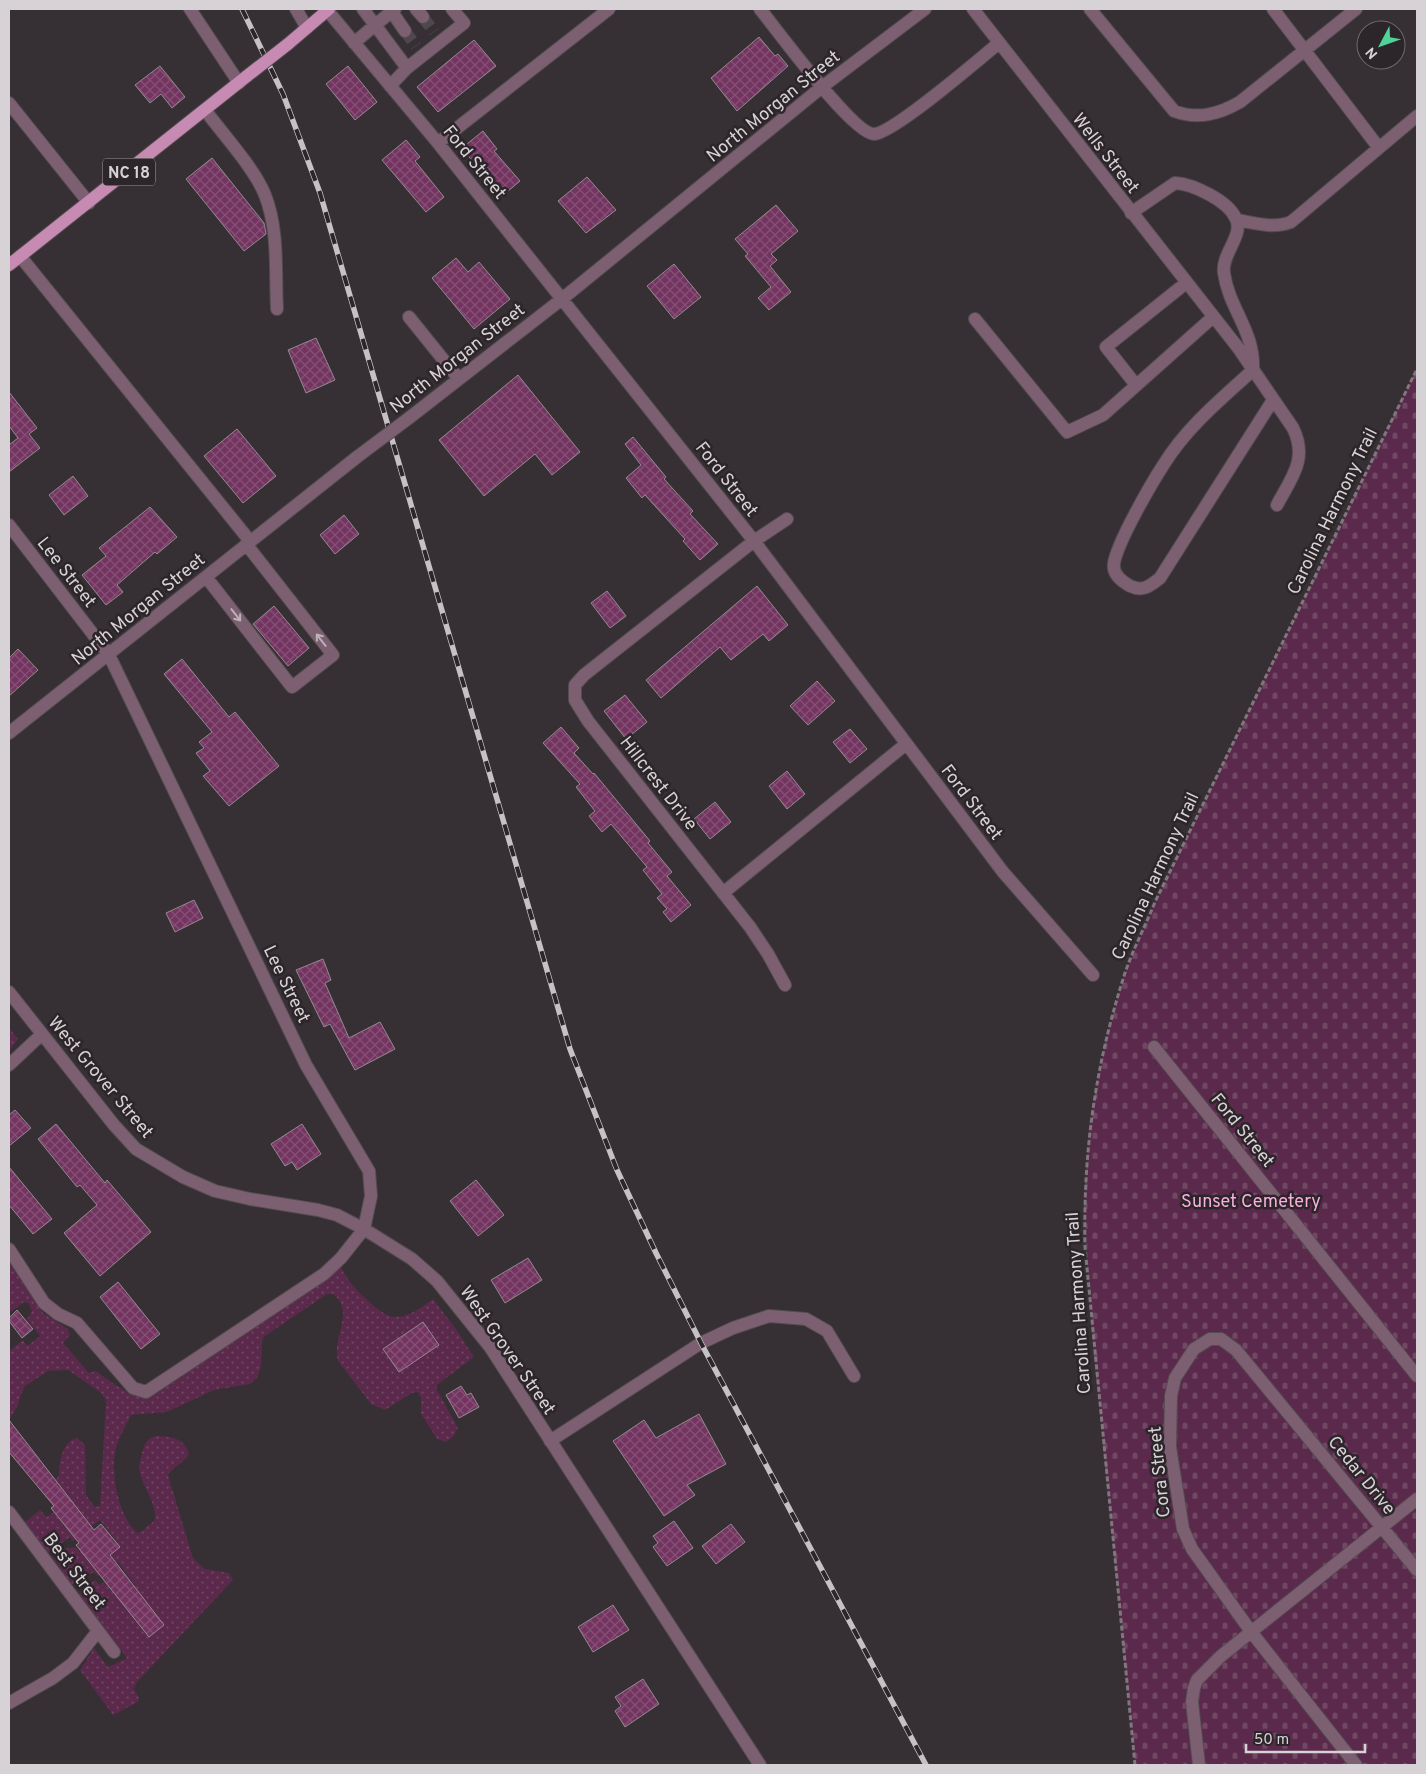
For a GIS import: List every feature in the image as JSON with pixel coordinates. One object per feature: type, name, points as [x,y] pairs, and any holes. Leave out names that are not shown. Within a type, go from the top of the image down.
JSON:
[{"type":"main road","name":"NC 18","points":[[9,265],[288,44],[328,9]]},
{"type":"street","points":[[190,9],[243,79]]},
{"type":"street","points":[[296,9],[307,28]]},
{"type":"street","name":"Ford Street","points":[[328,9],[438,143],[754,541],[1003,872],[1093,975]]},
{"type":"street","points":[[363,9],[407,68]]},
{"type":"street","points":[[390,86],[407,68],[419,50],[437,36],[464,23],[452,9]]},
{"type":"street","points":[[438,143],[609,9]]},
{"type":"street","points":[[760,9],[822,87],[858,127],[866,132],[875,134],[895,125],[999,43]]},
{"type":"street","name":"North Morgan Street","points":[[9,733],[248,543],[562,299],[822,87],[924,9]]},
{"type":"street","name":"Wells Street","points":[[973,9],[1239,349],[1293,428],[1300,441],[1299,464],[1277,505]]},
{"type":"street","points":[[1090,9],[1174,111],[1183,115],[1204,116],[1225,110],[1240,102],[1356,9]]},
{"type":"street","points":[[1273,9],[1379,148]]},
{"type":"street","points":[[354,43],[393,10],[404,31]]},
{"type":"street","points":[[9,103],[89,203]]},
{"type":"street","points":[[205,110],[256,178],[265,194],[273,225],[278,309]]},
{"type":"street","points":[[1131,213],[1171,184],[1183,184],[1215,198],[1237,220],[1283,225],[1291,222],[1417,116]]},
{"type":"street","points":[[1237,220],[1238,228],[1224,263],[1224,272],[1227,285],[1251,341],[1254,353],[1253,370],[1211,408],[1178,442],[1163,465],[1124,538],[1114,563],[1115,574],[1120,579],[1138,589],[1149,588],[1160,578],[1273,400]]},
{"type":"street","points":[[20,256],[248,543],[333,655],[292,687],[206,577]]},
{"type":"street","points":[[1136,385],[1106,347],[1186,283]]},
{"type":"street","points":[[409,317],[459,379]]},
{"type":"street","points":[[976,318],[1067,432],[1102,415],[1213,317]]},
{"type":"street","points":[[754,541],[787,519]]},
{"type":"street","name":"Lee Street","points":[[9,524],[109,655],[306,1065],[369,1171],[371,1196],[364,1230],[341,1258],[324,1274],[146,1392],[133,1388],[77,1323],[58,1314],[44,1303],[9,1250]]},
{"type":"street","name":"Hillcrest Drive","points":[[723,894],[588,721],[575,700],[575,685],[584,675],[754,541]]},
{"type":"street","points":[[785,985],[768,954],[723,894],[906,744]]},
{"type":"street","name":"West Grover Street","points":[[9,992],[114,1125],[136,1149],[154,1162],[215,1191],[250,1200],[318,1210],[337,1215],[412,1259],[439,1283],[490,1347],[760,1765]]},
{"type":"street","points":[[9,1065],[42,1034]]},
{"type":"street","name":"Ford Street","points":[[1154,1047],[1417,1376]]},
{"type":"street","points":[[550,1441],[701,1343],[733,1328],[769,1316],[806,1319],[827,1331],[854,1376]]},
{"type":"street","name":"Cora Street","points":[[1280,1403],[1236,1350],[1222,1339],[1210,1339],[1194,1349],[1175,1378],[1171,1396],[1170,1447],[1186,1539],[1252,1634],[1356,1765]]},
{"type":"street","name":"Cedar Drive","points":[[1280,1403],[1417,1570]]},
{"type":"street","points":[[1199,1765],[1192,1702],[1194,1688],[1209,1666],[1252,1634],[1417,1499]]},
{"type":"street","name":"Best Street","points":[[9,1512],[114,1652]]},
{"type":"street","points":[[9,1703],[67,1668],[98,1631]]},
{"type":"path","name":"Carolina Harmony Trail","points":[[1135,1765],[1085,1247],[1084,1204],[1089,1125],[1104,1047],[1124,974],[1155,902],[1417,369]]},
{"type":"green space","name":"Sunset Cemetery","points":[[1417,368],[1417,1765],[1135,1765],[1092,1337],[1084,1204],[1089,1125],[1104,1047],[1124,974],[1155,902]]},
{"type":"green space","points":[[9,1028],[18,1039],[9,1051]]},
{"type":"green space","points":[[9,1262],[43,1313],[68,1329],[70,1335],[63,1343],[89,1373],[96,1371],[119,1387],[137,1396],[151,1394],[170,1385],[229,1341],[341,1267],[363,1296],[380,1311],[388,1315],[394,1317],[404,1316],[433,1299],[474,1357],[437,1385],[437,1390],[458,1428],[453,1437],[446,1442],[437,1439],[421,1414],[421,1398],[418,1392],[412,1393],[385,1410],[371,1404],[338,1361],[338,1343],[343,1317],[340,1301],[333,1294],[327,1294],[265,1336],[262,1341],[261,1367],[257,1378],[250,1384],[214,1390],[167,1412],[131,1415],[116,1448],[114,1458],[117,1494],[125,1517],[138,1533],[155,1520],[153,1506],[139,1468],[142,1453],[146,1442],[153,1437],[167,1437],[179,1440],[189,1454],[168,1475],[193,1558],[205,1569],[229,1573],[233,1580],[137,1682],[134,1689],[139,1698],[138,1702],[113,1715],[80,1670],[94,1648],[108,1667],[127,1658],[79,1594],[95,1580],[100,1585],[106,1581],[118,1597],[135,1585],[117,1561],[98,1576],[93,1572],[79,1583],[71,1584],[54,1559],[67,1548],[75,1547],[80,1552],[83,1550],[93,1562],[118,1543],[100,1520],[73,1541],[70,1537],[48,1553],[25,1522],[40,1510],[47,1517],[54,1512],[65,1527],[82,1516],[65,1491],[58,1496],[50,1485],[59,1476],[63,1451],[69,1442],[77,1438],[85,1445],[86,1495],[95,1507],[100,1506],[106,1400],[100,1392],[68,1370],[48,1371],[24,1387],[17,1407],[9,1420],[9,1351],[23,1340],[27,1346],[40,1336],[27,1319],[32,1311],[28,1303],[24,1302],[9,1313]]},
{"type":"building","points":[[759,37],[775,56],[778,54],[788,66],[737,111],[711,78]]},
{"type":"building","points":[[474,40],[496,66],[438,112],[417,87]]},
{"type":"building","points":[[160,66],[185,97],[172,108],[161,94],[150,103],[135,85]]},
{"type":"building","points":[[348,66],[377,102],[355,120],[326,84]]},
{"type":"building","points":[[483,131],[497,149],[494,151],[520,181],[501,197],[462,148]]},
{"type":"building","points":[[406,140],[420,157],[415,161],[444,197],[426,212],[382,160]]},
{"type":"building","points":[[212,158],[264,223],[266,234],[244,251],[186,179]]},
{"type":"building","points":[[587,177],[616,210],[586,233],[558,201]]},
{"type":"building","points":[[776,205],[798,231],[771,254],[777,260],[770,266],[791,292],[769,310],[758,298],[771,287],[745,256],[748,254],[735,239]]},
{"type":"building","points":[[456,258],[468,272],[479,262],[510,299],[474,329],[432,278]]},
{"type":"building","points":[[674,264],[701,297],[674,319],[647,286]]},
{"type":"building","points":[[316,338],[335,380],[306,393],[288,350]]},
{"type":"building","points":[[518,375],[580,452],[552,475],[535,454],[484,496],[439,440]]},
{"type":"building","points":[[9,392],[37,428],[29,434],[40,448],[9,472],[9,445],[18,438],[9,426]]},
{"type":"building","points":[[237,429],[276,476],[243,503],[204,456]]},
{"type":"building","points":[[633,437],[666,477],[664,479],[693,511],[690,514],[718,544],[700,560],[683,541],[685,539],[645,495],[642,498],[626,478],[641,465],[625,444]]},
{"type":"building","points":[[73,476],[88,496],[64,515],[49,495]]},
{"type":"building","points":[[150,507],[177,537],[157,554],[155,552],[117,585],[123,592],[106,605],[82,575],[106,556],[99,548]]},
{"type":"building","points":[[344,515],[359,534],[335,554],[320,535]]},
{"type":"building","points":[[757,586],[788,625],[769,641],[763,634],[731,660],[720,647],[661,698],[646,680]]},
{"type":"building","points":[[607,591],[626,616],[610,628],[591,603]]},
{"type":"building","points":[[274,606],[309,648],[288,666],[253,624]]},
{"type":"building","points":[[18,649],[38,670],[9,696],[9,658]]},
{"type":"building","points":[[182,659],[229,717],[235,712],[279,766],[229,806],[203,776],[210,771],[196,753],[204,748],[199,742],[212,732],[164,674]]},
{"type":"building","points":[[817,681],[835,701],[808,725],[790,706]]},
{"type":"building","points":[[625,695],[647,722],[626,739],[604,711]]},
{"type":"building","points":[[561,727],[579,748],[574,753],[594,773],[650,841],[648,843],[672,872],[667,876],[691,905],[671,922],[663,912],[667,909],[657,898],[662,894],[643,870],[647,867],[611,824],[602,832],[589,816],[595,811],[576,787],[580,784],[543,743]]},
{"type":"building","points":[[850,729],[867,749],[850,763],[833,742]]},
{"type":"building","points":[[787,771],[805,794],[787,809],[769,786]]},
{"type":"building","points":[[715,802],[731,822],[710,839],[694,819]]},
{"type":"building","points":[[194,900],[203,918],[175,932],[166,913]]},
{"type":"building","points":[[323,959],[331,980],[325,983],[349,1038],[380,1022],[395,1049],[355,1070],[330,1024],[324,1027],[296,970]]},
{"type":"building","points":[[15,1110],[31,1128],[9,1146],[9,1115]]},
{"type":"building","points":[[56,1124],[105,1183],[107,1180],[151,1232],[100,1276],[64,1233],[97,1205],[80,1185],[77,1187],[38,1139]]},
{"type":"building","points":[[302,1124],[321,1154],[297,1170],[292,1162],[285,1166],[271,1144]]},
{"type":"building","points":[[9,1167],[52,1219],[33,1234],[9,1205]]},
{"type":"building","points":[[476,1180],[504,1215],[478,1236],[450,1201]]},
{"type":"building","points":[[528,1258],[542,1280],[505,1303],[491,1280]]},
{"type":"building","points":[[118,1282],[160,1334],[141,1349],[100,1297]]},
{"type":"building","points":[[17,1310],[33,1329],[22,1338],[9,1321],[9,1318]]},
{"type":"building","points":[[423,1322],[439,1345],[399,1372],[383,1349]]},
{"type":"building","points":[[461,1386],[467,1395],[471,1393],[479,1407],[459,1418],[446,1395]]},
{"type":"building","points":[[699,1414],[726,1464],[687,1485],[695,1495],[664,1516],[613,1441],[644,1420],[656,1438]]},
{"type":"building","points":[[9,1420],[94,1530],[101,1524],[120,1547],[110,1555],[164,1625],[149,1637],[76,1545],[79,1543],[51,1508],[54,1506],[9,1452]]},
{"type":"building","points":[[674,1521],[693,1548],[667,1566],[653,1547],[658,1543],[653,1536]]},
{"type":"building","points":[[731,1524],[745,1542],[716,1564],[702,1546]]},
{"type":"building","points":[[613,1605],[629,1630],[593,1652],[578,1627]]},
{"type":"building","points":[[643,1679],[659,1704],[625,1727],[615,1711],[621,1706],[615,1697]]},
{"type":"tunnel","points":[[423,17],[434,32]]},
{"type":"tunnel","points":[[405,31],[416,46]]},
{"type":"railway","points":[[242,9],[283,94],[320,193],[570,1049],[617,1170],[701,1343],[926,1765]]}]
